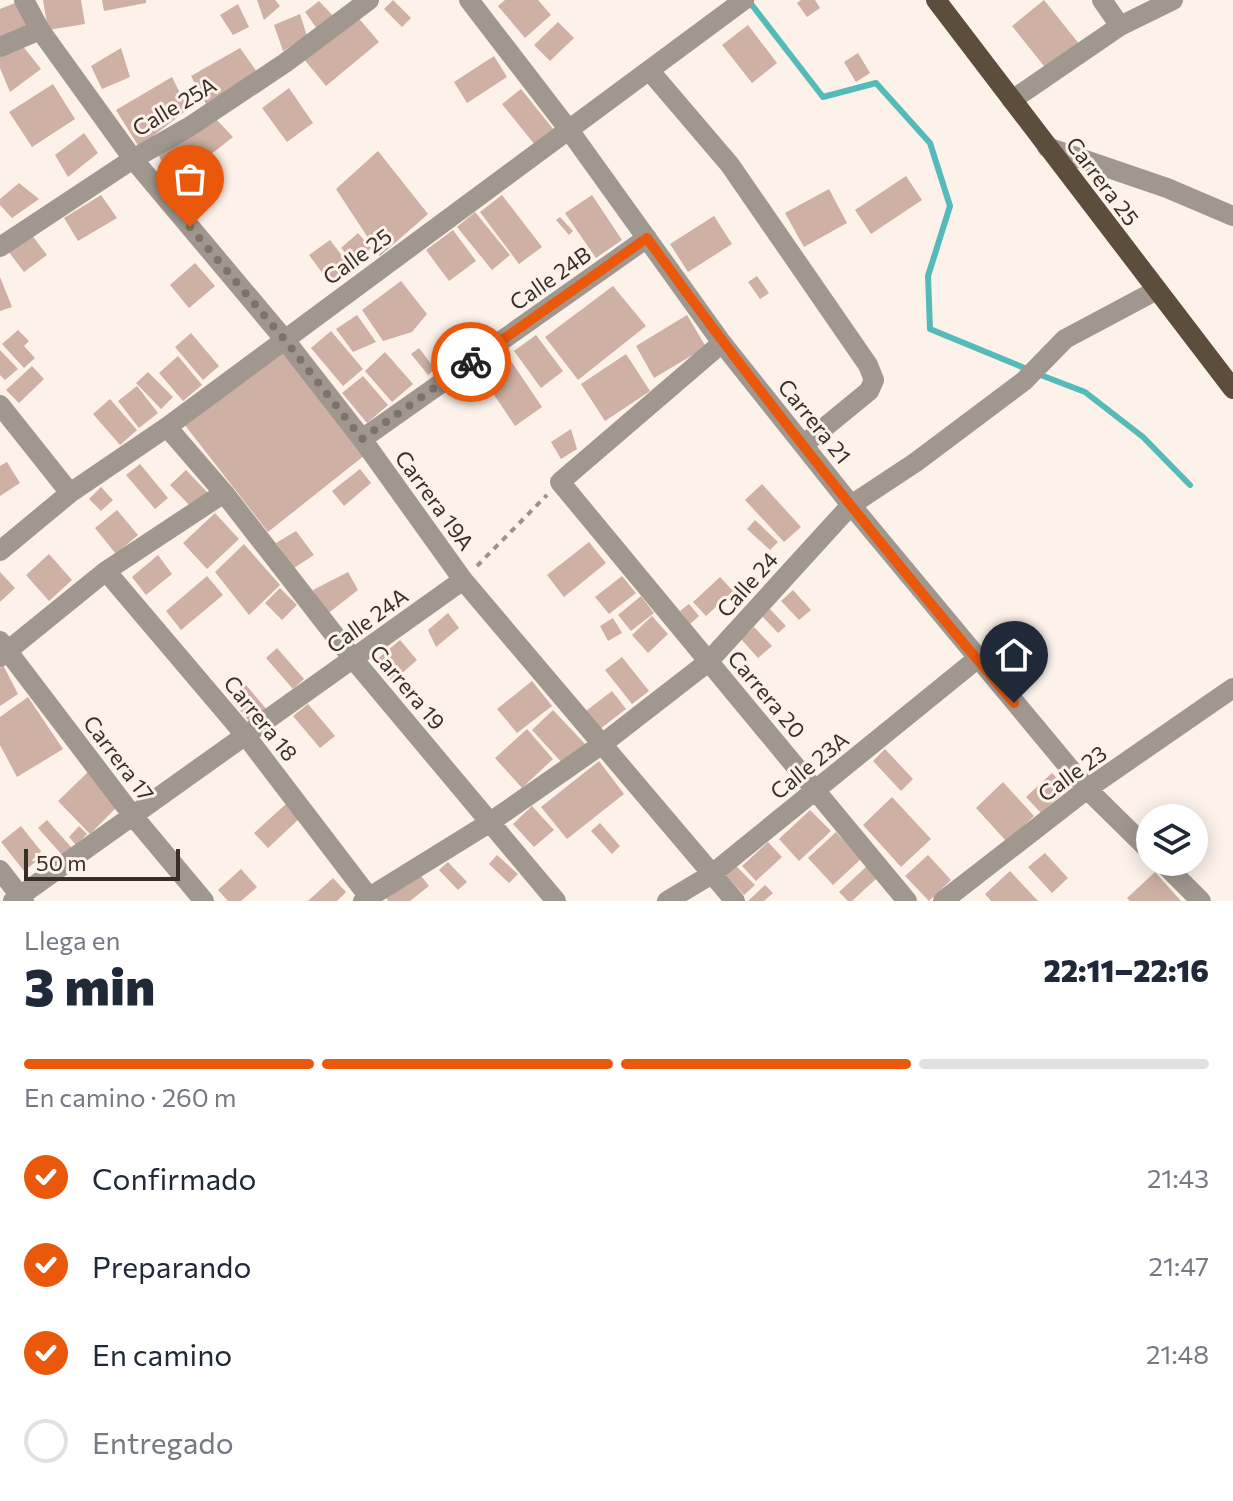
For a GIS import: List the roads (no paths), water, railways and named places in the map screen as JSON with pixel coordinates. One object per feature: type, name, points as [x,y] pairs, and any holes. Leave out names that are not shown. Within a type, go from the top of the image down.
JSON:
[{"type":"main road","name":"Carrera 25","points":[[936,0],[1233,389]]},
{"type":"street","name":"Carrera 19A","points":[[24,0],[40,30],[133,159],[285,340],[362,439],[463,580],[735,901]]},
{"type":"street","name":"Calle 25A","points":[[0,247],[285,63],[369,0]]},
{"type":"street","name":"Carrera 21","points":[[469,0],[569,130],[722,343],[803,445],[1087,789],[1136,837]]},
{"type":"street","points":[[1102,0],[1120,26]]},
{"type":"street","points":[[1012,100],[1120,26],[1173,0]]},
{"type":"street","name":"Calle 25","points":[[0,551],[70,493],[167,427],[740,3]]},
{"type":"street","points":[[0,47],[40,30]]},
{"type":"street","points":[[649,70],[730,165],[874,380],[869,391],[803,445]]},
{"type":"street","points":[[1047,147],[1167,188],[1233,216]]},
{"type":"street","name":"Calle 24B","points":[[362,439],[647,238]]},
{"type":"street","name":"Calle 24","points":[[368,900],[489,823],[601,745],[708,662],[851,505],[916,462],[1024,381],[1065,339],[1157,290]]},
{"type":"street","name":"Carrera 20","points":[[722,343],[560,482],[907,901]]},
{"type":"street","points":[[0,405],[70,493]]},
{"type":"street","name":"Carrera 19","points":[[167,427],[224,493],[354,660],[556,901]]},
{"type":"street","points":[[3,650],[106,571],[224,493]]},
{"type":"street","name":"Carrera 18","points":[[106,571],[246,736],[368,900]]},
{"type":"street","name":"Calle 24A","points":[[19,899],[463,580]]},
{"type":"street","name":"Carrera 17","points":[[3,650],[204,901]]},
{"type":"street","name":"Calle 23A","points":[[667,901],[712,874],[977,659]]},
{"type":"street","name":"Calle 23","points":[[943,901],[1087,789],[1233,688]]},
{"type":"street","points":[[0,870],[19,899]]},
{"type":"street","points":[[1176,876],[1201,901]]},
{"type":"waterway","points":[[748,0],[823,97],[876,83],[930,143],[950,206],[928,276],[930,329],[1027,369]]},
{"type":"waterway","points":[[1038,374],[1085,392],[1143,437],[1190,485]]}]
